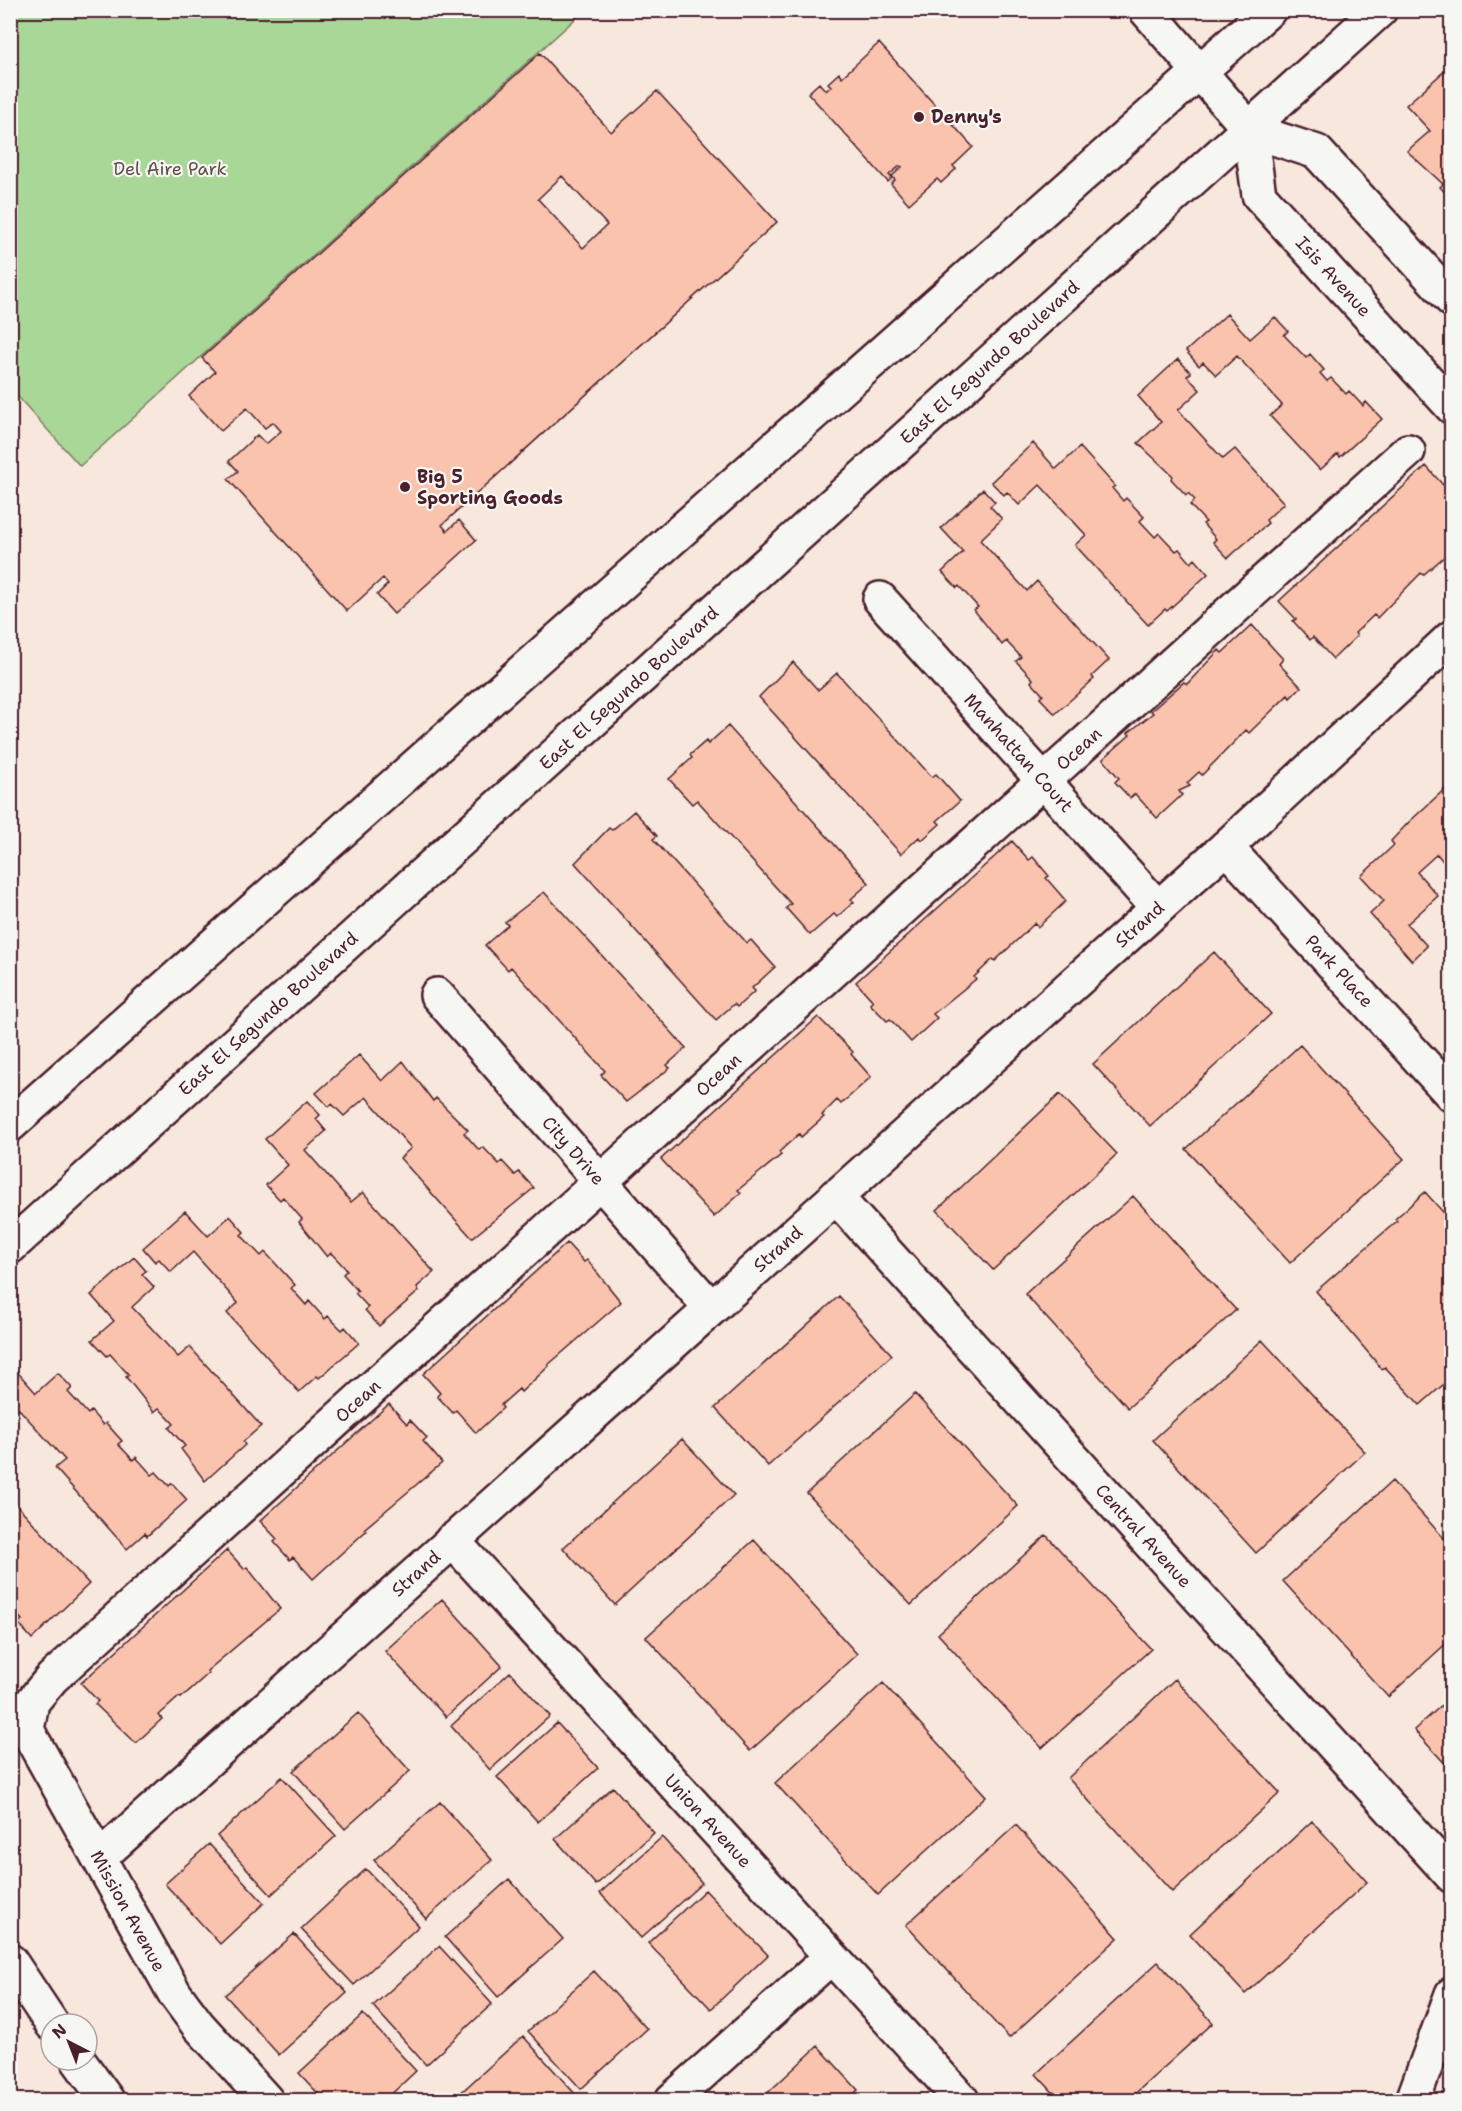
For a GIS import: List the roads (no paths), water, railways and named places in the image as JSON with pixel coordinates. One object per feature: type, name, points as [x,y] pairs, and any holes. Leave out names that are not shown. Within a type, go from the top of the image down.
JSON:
[{"type":"street","points":[[1146,10],[1250,130],[1317,152],[1452,300]]},
{"type":"street","points":[[10,1125],[1200,74],[1269,10]]},
{"type":"street","name":"East El Segundo Boulevard","points":[[10,1248],[1250,130],[1380,10]]},
{"type":"street","name":"Isis Avenue","points":[[1250,130],[1259,195],[1452,407]]},
{"type":"street","name":"Ocean","points":[[32,1702],[52,1678],[1408,451]]},
{"type":"street","name":"Manhattan Court","points":[[880,599],[1158,908]]},
{"type":"street","name":"Strand","points":[[99,1858],[710,1307],[1226,847],[1452,636]]},
{"type":"street","name":"Park Place","points":[[1226,847],[1452,1095]]},
{"type":"street","name":"City Drive","points":[[437,995],[710,1307]]},
{"type":"street","name":"Central Avenue","points":[[835,1196],[1452,1876]]},
{"type":"street","name":"Union Avenue","points":[[452,1540],[962,2100]]},
{"type":"street","name":"Mission Avenue","points":[[32,1702],[27,1730],[175,1994],[198,2025],[266,2100]]},
{"type":"street","points":[[672,2100],[831,1957]]},
{"type":"street","points":[[10,1961],[44,2012]]},
{"type":"street","points":[[1413,2100],[1452,1994]]},
{"type":"street","points":[[87,2072],[107,2100]]},
{"type":"place","name":"Denny's","points":[[919,117]]},
{"type":"place","name":"Big 5 Sporting Goods","points":[[405,487]]},
{"type":"park label","name":"Del Aire Park","points":[[170,169]]}]
